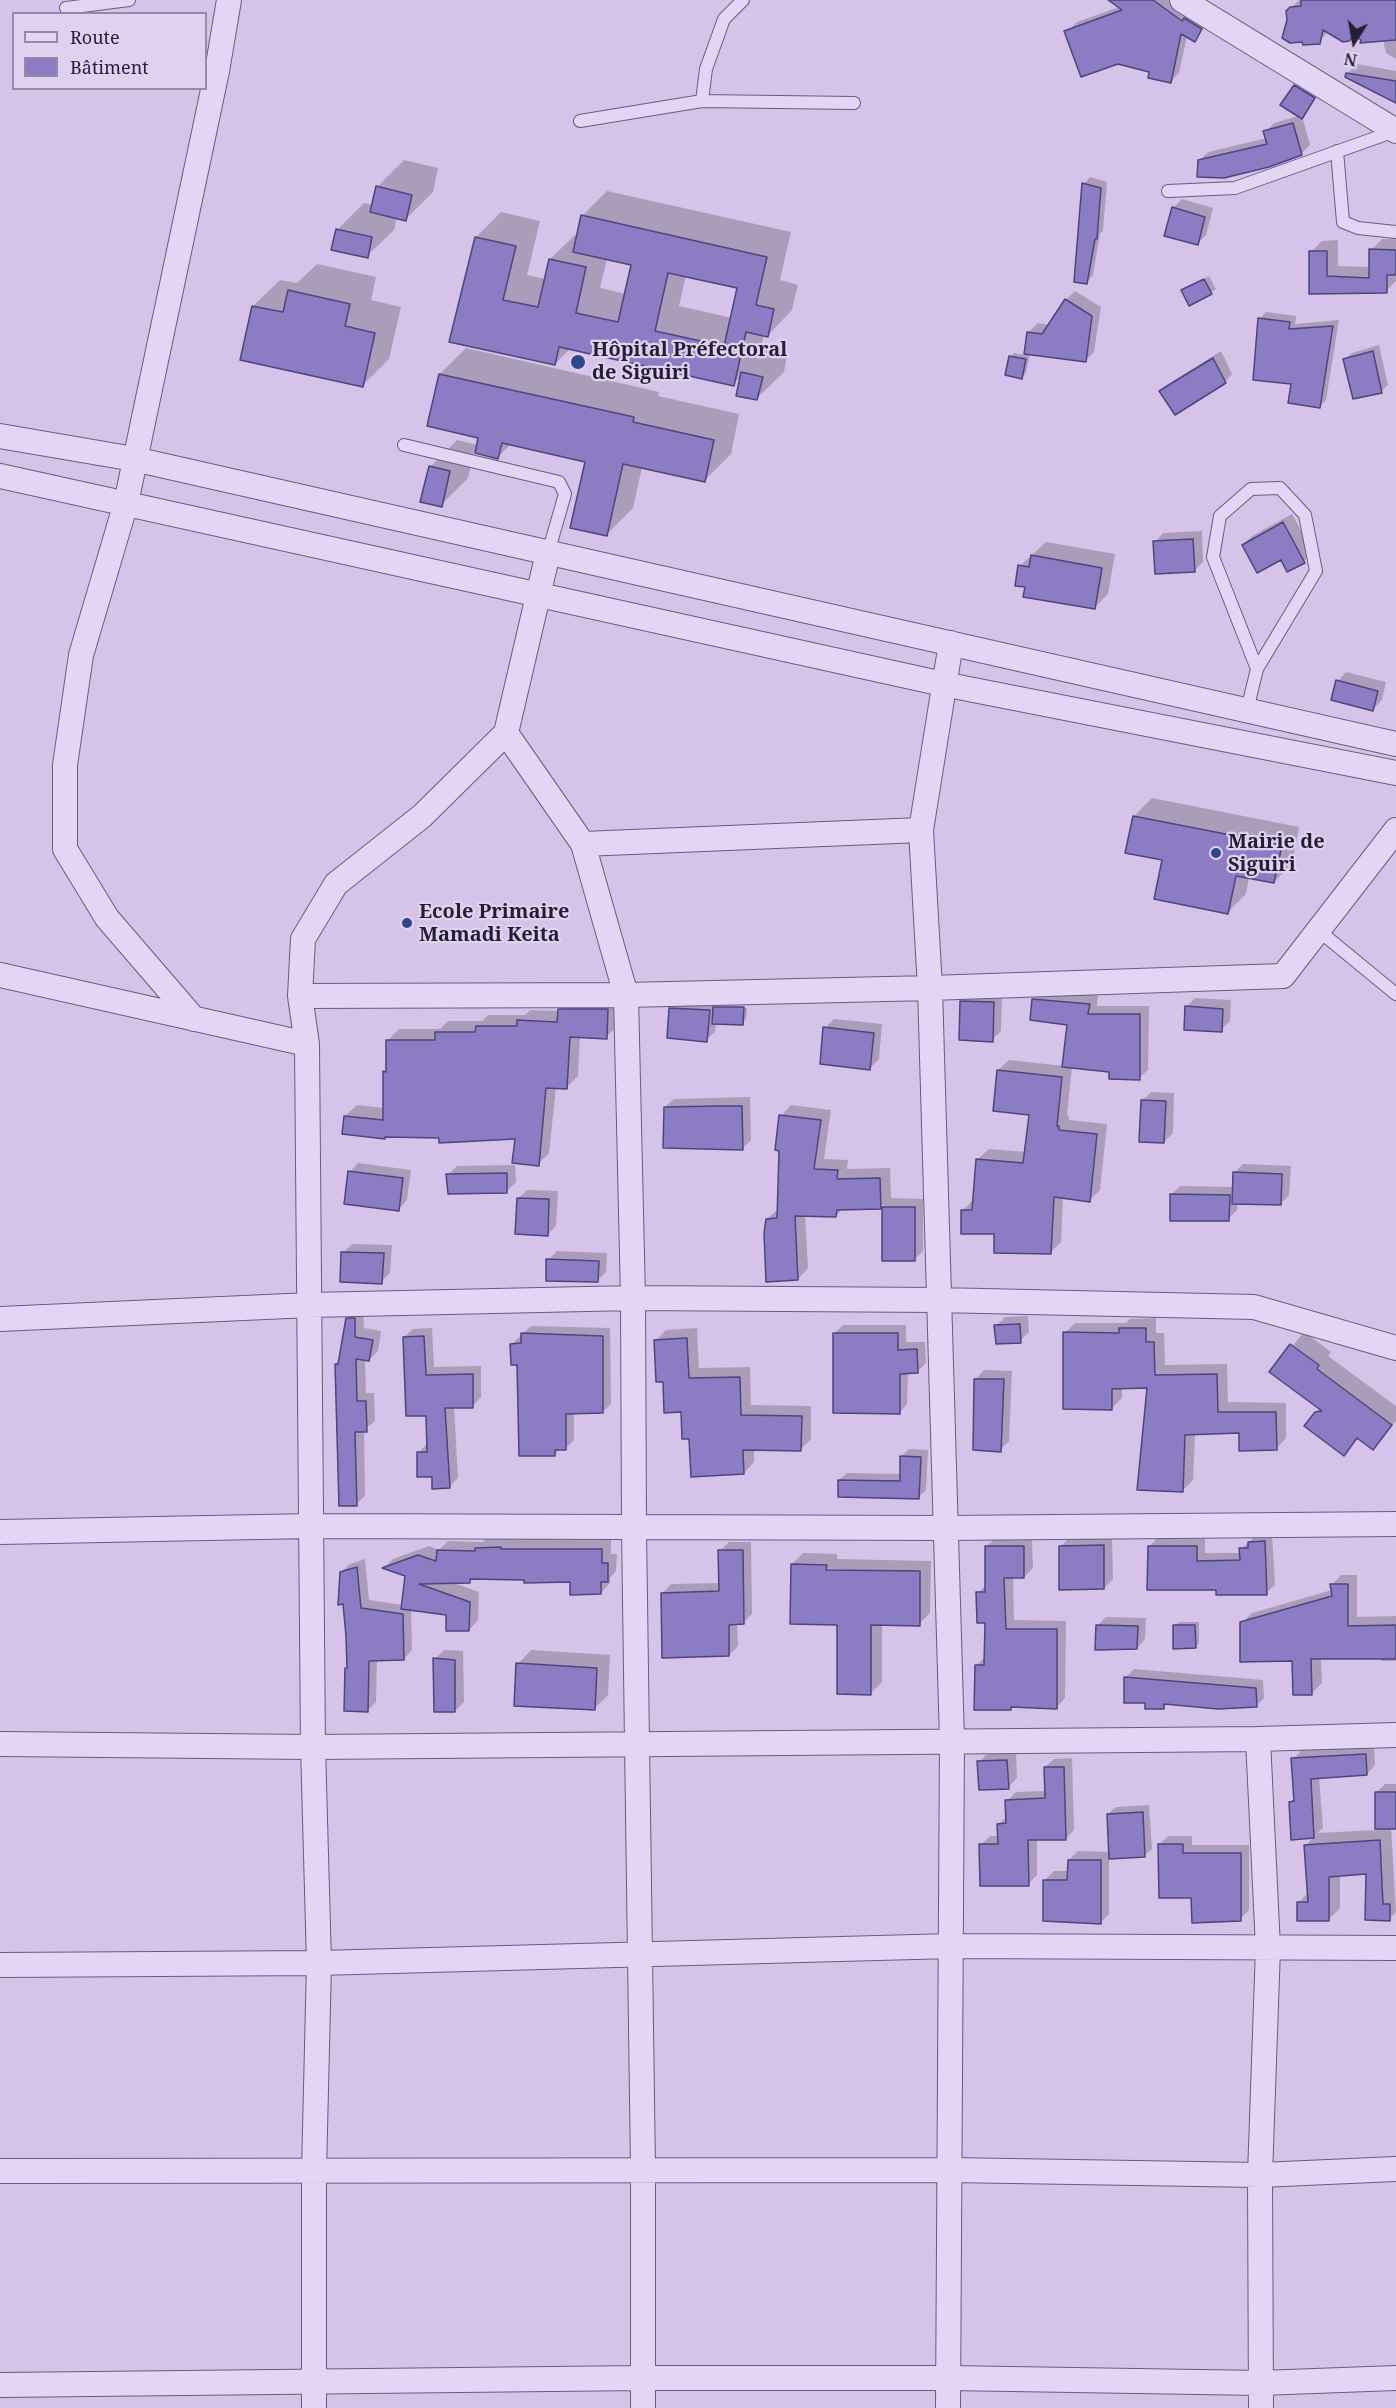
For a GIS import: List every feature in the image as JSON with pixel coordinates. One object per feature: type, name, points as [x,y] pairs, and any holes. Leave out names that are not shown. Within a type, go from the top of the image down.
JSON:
[{"type":"street","points":[[194,1018],[107,918],[65,849],[66,765],[81,655],[126,503],[217,71],[229,0]]},
{"type":"street","points":[[1183,0],[1396,131]]},
{"type":"street","points":[[0,436],[134,459],[1396,744]]},
{"type":"street","points":[[0,476],[943,684],[1396,773]]},
{"type":"street","points":[[314,2408],[314,2172],[319,1963],[313,1747],[307,1044],[300,996],[303,939],[336,884],[422,816],[506,733],[548,553]]},
{"type":"street","points":[[948,2408],[952,1740],[930,988],[921,830],[951,643]]},
{"type":"street","points":[[506,733],[583,844],[626,995],[633,1298],[644,2408]]},
{"type":"street","points":[[583,844],[921,830]]},
{"type":"street","points":[[300,996],[626,995],[1283,976],[1396,830]]},
{"type":"street","points":[[0,975],[307,1044]]},
{"type":"street","points":[[0,1319],[310,1305],[633,1298],[938,1300],[1254,1307],[1396,1348]]},
{"type":"street","points":[[0,1532],[311,1526],[945,1528],[1396,1524]]},
{"type":"street","points":[[0,1744],[313,1747],[1258,1739],[1396,1735]]},
{"type":"street","points":[[1258,1739],[1268,1948],[1260,2175],[1261,2408]]},
{"type":"street","points":[[0,1965],[319,1963],[951,1946],[1396,1948]]},
{"type":"street","points":[[0,2171],[314,2172],[643,2169],[949,2170],[1260,2175],[1396,2169]]},
{"type":"street","points":[[0,2385],[644,2378],[948,2378],[1262,2383],[1396,2378]]},
{"type":"lane","points":[[66,8],[129,0]]},
{"type":"lane","points":[[702,100],[706,69],[724,19],[743,0]]},
{"type":"lane","points":[[580,121],[702,100],[854,103]]},
{"type":"lane","points":[[1168,191],[1234,188],[1396,131]]},
{"type":"lane","points":[[1338,151],[1343,222],[1358,228],[1396,232]]},
{"type":"lane","points":[[404,445],[559,482],[565,494],[548,553]]},
{"type":"lane","points":[[1247,710],[1257,669],[1316,571],[1305,515],[1280,488],[1251,489],[1220,516],[1213,557],[1257,669]]},
{"type":"lane","points":[[1318,930],[1396,994]]},
{"type":"building","points":[[1108,0],[1153,0],[1182,21],[1184,18],[1202,29],[1195,42],[1181,34],[1171,83],[1148,78],[1149,72],[1118,64],[1081,77],[1064,31],[1122,10]]},
{"type":"building","points":[[1301,0],[1396,0],[1396,40],[1360,43],[1361,40],[1355,36],[1343,42],[1323,30],[1320,44],[1290,43],[1282,38],[1287,20],[1286,11],[1290,7],[1301,6]]},
{"type":"building","points":[[1346,73],[1396,81],[1396,103],[1345,77]]},
{"type":"building","points":[[1294,85],[1315,98],[1302,119],[1280,105]]},
{"type":"building","points":[[1293,123],[1302,155],[1269,167],[1224,178],[1197,177],[1198,160],[1267,144],[1263,131]]},
{"type":"building","points":[[1082,183],[1101,188],[1097,239],[1095,239],[1087,284],[1074,282]]},
{"type":"building","points":[[376,186],[412,195],[406,221],[370,212]]},
{"type":"building","points":[[1172,207],[1205,217],[1198,245],[1164,236]]},
{"type":"building","points":[[581,215],[767,257],[756,305],[774,309],[768,337],[746,332],[734,386],[559,347],[555,365],[449,342],[475,237],[516,246],[503,300],[538,307],[549,259],[586,267],[576,313],[618,322],[631,265],[573,252]],"holes":[[[668,273],[737,288],[724,346],[655,331]]]},
{"type":"building","points":[[336,229],[372,237],[368,258],[331,250]]},
{"type":"building","points":[[1369,249],[1396,250],[1396,275],[1387,275],[1387,293],[1309,294],[1309,251],[1327,251],[1327,276],[1369,278]]},
{"type":"building","points":[[1204,279],[1212,294],[1189,306],[1181,290]]},
{"type":"building","points":[[288,290],[350,304],[345,326],[375,333],[363,387],[240,360],[252,306],[283,312]]},
{"type":"building","points":[[1065,299],[1092,316],[1086,362],[1024,354],[1027,332],[1042,334]]},
{"type":"building","points":[[1258,318],[1290,322],[1289,329],[1333,326],[1320,408],[1288,403],[1291,384],[1253,380]]},
{"type":"building","points":[[1373,351],[1382,393],[1353,399],[1343,359]]},
{"type":"building","points":[[1009,356],[1026,359],[1022,379],[1005,375]]},
{"type":"building","points":[[1213,358],[1226,383],[1175,415],[1159,391]]},
{"type":"building","points":[[741,372],[763,377],[757,400],[736,396]]},
{"type":"building","points":[[439,374],[634,417],[633,422],[714,440],[705,482],[623,464],[607,536],[570,528],[585,462],[502,443],[498,459],[475,453],[478,438],[427,426]]},
{"type":"building","points":[[429,466],[450,471],[442,507],[420,502]]},
{"type":"building","points":[[1283,522],[1305,563],[1287,572],[1281,560],[1257,573],[1242,545]]},
{"type":"building","points":[[1193,539],[1195,572],[1155,574],[1153,541]]},
{"type":"building","points":[[1031,555],[1102,568],[1095,609],[1023,597],[1025,587],[1015,586],[1018,565],[1029,567]]},
{"type":"building","points":[[1336,680],[1378,691],[1373,711],[1331,700]]},
{"type":"building","points":[[1133,816],[1282,845],[1274,883],[1236,876],[1228,914],[1154,899],[1162,860],[1125,853]]},
{"type":"building","points":[[1032,999],[1090,1004],[1088,1014],[1140,1014],[1140,1080],[1109,1079],[1109,1072],[1062,1067],[1067,1025],[1030,1020]]},
{"type":"building","points":[[960,1001],[994,1002],[993,1042],[959,1040]]},
{"type":"building","points":[[1185,1006],[1223,1009],[1222,1032],[1184,1030]]},
{"type":"building","points":[[713,1007],[744,1007],[743,1025],[712,1024]]},
{"type":"building","points":[[669,1008],[710,1010],[707,1042],[667,1038]]},
{"type":"building","points":[[558,1009],[608,1009],[607,1039],[570,1037],[567,1089],[546,1088],[539,1166],[512,1163],[515,1139],[439,1143],[439,1138],[385,1137],[385,1139],[342,1134],[344,1116],[383,1120],[383,1071],[386,1072],[386,1040],[435,1040],[435,1032],[475,1032],[476,1026],[517,1026],[517,1020],[557,1022]]},
{"type":"building","points":[[823,1027],[874,1033],[870,1070],[820,1064]]},
{"type":"building","points":[[997,1070],[1062,1077],[1057,1126],[1059,1130],[1097,1134],[1090,1202],[1054,1197],[1051,1254],[994,1253],[994,1234],[961,1234],[961,1210],[972,1210],[976,1159],[1023,1163],[1029,1115],[993,1111]]},
{"type":"building","points":[[1141,1100],[1166,1101],[1164,1143],[1139,1142]]},
{"type":"building","points":[[742,1106],[743,1150],[663,1148],[664,1107]]},
{"type":"building","points":[[779,1115],[821,1120],[814,1169],[838,1170],[837,1179],[880,1178],[881,1209],[837,1210],[836,1217],[795,1216],[798,1280],[766,1282],[764,1233],[766,1219],[777,1218],[779,1151],[775,1150]]},
{"type":"building","points":[[348,1171],[403,1178],[399,1211],[344,1204]]},
{"type":"building","points":[[1233,1172],[1282,1174],[1281,1205],[1232,1204]]},
{"type":"building","points":[[507,1173],[507,1193],[448,1194],[446,1174]]},
{"type":"building","points":[[1170,1194],[1230,1195],[1229,1221],[1170,1221]]},
{"type":"building","points":[[517,1198],[549,1199],[548,1236],[515,1234]]},
{"type":"building","points":[[882,1207],[915,1207],[915,1261],[882,1261]]},
{"type":"building","points":[[341,1252],[384,1253],[382,1284],[340,1282]]},
{"type":"building","points":[[546,1259],[599,1261],[598,1282],[546,1281]]},
{"type":"building","points":[[346,1318],[355,1318],[355,1337],[373,1340],[369,1361],[356,1359],[357,1401],[366,1401],[367,1432],[355,1432],[357,1506],[339,1506],[335,1364],[338,1364]]},
{"type":"building","points":[[1020,1324],[1021,1343],[996,1344],[994,1325]]},
{"type":"building","points":[[1119,1328],[1146,1328],[1146,1342],[1154,1342],[1155,1375],[1217,1374],[1218,1412],[1276,1412],[1277,1450],[1239,1451],[1239,1433],[1185,1435],[1183,1492],[1137,1490],[1147,1388],[1112,1389],[1112,1410],[1063,1409],[1063,1332],[1119,1333]]},
{"type":"building","points":[[521,1333],[603,1336],[603,1413],[566,1414],[566,1450],[555,1450],[555,1456],[519,1456],[517,1365],[511,1365],[510,1344],[521,1343]]},
{"type":"building","points":[[833,1333],[898,1333],[898,1350],[917,1349],[918,1373],[900,1374],[900,1414],[833,1413]]},
{"type":"building","points":[[424,1336],[426,1375],[473,1374],[473,1408],[445,1408],[450,1488],[432,1489],[432,1477],[417,1477],[417,1452],[427,1452],[426,1416],[406,1416],[403,1337]]},
{"type":"building","points":[[687,1338],[689,1378],[740,1377],[741,1415],[802,1416],[801,1451],[743,1450],[744,1474],[691,1477],[689,1439],[682,1439],[681,1412],[664,1413],[663,1382],[656,1382],[654,1340]]},
{"type":"building","points":[[1290,1344],[1319,1365],[1317,1369],[1392,1425],[1373,1450],[1357,1438],[1344,1456],[1304,1426],[1315,1412],[1322,1411],[1269,1372]]},
{"type":"building","points":[[974,1379],[1004,1379],[1001,1452],[973,1450]]},
{"type":"building","points":[[900,1456],[921,1457],[919,1499],[838,1497],[838,1480],[900,1481]]},
{"type":"building","points":[[1265,1541],[1267,1595],[1216,1595],[1216,1590],[1147,1590],[1148,1546],[1197,1546],[1197,1561],[1240,1560],[1239,1548],[1248,1548],[1248,1542]]},
{"type":"building","points":[[1104,1545],[1104,1589],[1059,1590],[1059,1546]]},
{"type":"building","points":[[985,1546],[1024,1546],[1024,1578],[1004,1578],[1006,1629],[1057,1629],[1057,1709],[1011,1707],[1011,1710],[974,1710],[975,1665],[984,1665],[985,1623],[977,1623],[976,1592],[985,1592]]},
{"type":"building","points":[[501,1547],[501,1549],[602,1549],[602,1563],[608,1563],[608,1582],[601,1582],[601,1594],[570,1595],[570,1582],[524,1583],[524,1580],[470,1579],[470,1583],[419,1584],[470,1602],[469,1631],[446,1631],[446,1615],[401,1609],[405,1576],[382,1568],[418,1555],[436,1561],[437,1550],[475,1551],[475,1548]]},
{"type":"building","points":[[718,1550],[743,1550],[744,1624],[729,1625],[729,1656],[662,1658],[661,1593],[719,1591]]},
{"type":"building","points":[[791,1564],[827,1565],[826,1570],[920,1571],[920,1626],[871,1625],[871,1695],[837,1694],[837,1625],[790,1624]]},
{"type":"building","points":[[357,1567],[361,1608],[403,1614],[404,1660],[369,1661],[368,1712],[344,1711],[345,1668],[347,1668],[343,1604],[338,1605],[340,1572]]},
{"type":"building","points":[[1330,1584],[1348,1584],[1348,1626],[1396,1625],[1396,1659],[1311,1659],[1312,1695],[1293,1695],[1292,1661],[1240,1662],[1240,1622],[1332,1596]]},
{"type":"building","points":[[1096,1625],[1138,1626],[1137,1649],[1095,1650]]},
{"type":"building","points":[[1173,1625],[1195,1625],[1196,1648],[1173,1649]]},
{"type":"building","points":[[433,1658],[455,1660],[455,1712],[434,1712]]},
{"type":"building","points":[[516,1663],[597,1668],[595,1710],[514,1706]]},
{"type":"building","points":[[1124,1677],[1256,1688],[1257,1707],[1218,1709],[1164,1704],[1164,1709],[1145,1709],[1145,1703],[1124,1703]]},
{"type":"building","points":[[1366,1754],[1367,1775],[1311,1779],[1314,1838],[1291,1840],[1289,1802],[1294,1801],[1291,1758]]},
{"type":"building","points":[[1007,1760],[1009,1789],[979,1790],[977,1761]]},
{"type":"building","points":[[1044,1767],[1064,1767],[1066,1840],[1028,1840],[1029,1886],[980,1886],[979,1844],[998,1844],[997,1824],[1006,1823],[1005,1800],[1045,1798]]},
{"type":"building","points":[[1375,1792],[1396,1792],[1396,1829],[1375,1829]]},
{"type":"building","points":[[1143,1812],[1145,1857],[1109,1859],[1107,1814]]},
{"type":"building","points":[[1380,1840],[1383,1904],[1390,1904],[1390,1921],[1365,1920],[1366,1874],[1329,1877],[1329,1921],[1297,1921],[1297,1902],[1308,1902],[1304,1845]]},
{"type":"building","points":[[1158,1844],[1183,1844],[1183,1853],[1241,1853],[1241,1921],[1192,1923],[1191,1898],[1159,1898]]},
{"type":"building","points":[[1068,1860],[1101,1860],[1101,1924],[1043,1921],[1043,1880],[1067,1880]]},
{"type":"place","name":"Hôpital Préfectoral de Siguiri","points":[[578,362]]},
{"type":"place","name":"Mairie de Siguiri","points":[[1216,853]]},
{"type":"place","name":"Ecole Primaire Mamadi Keita","points":[[407,923]]}]
